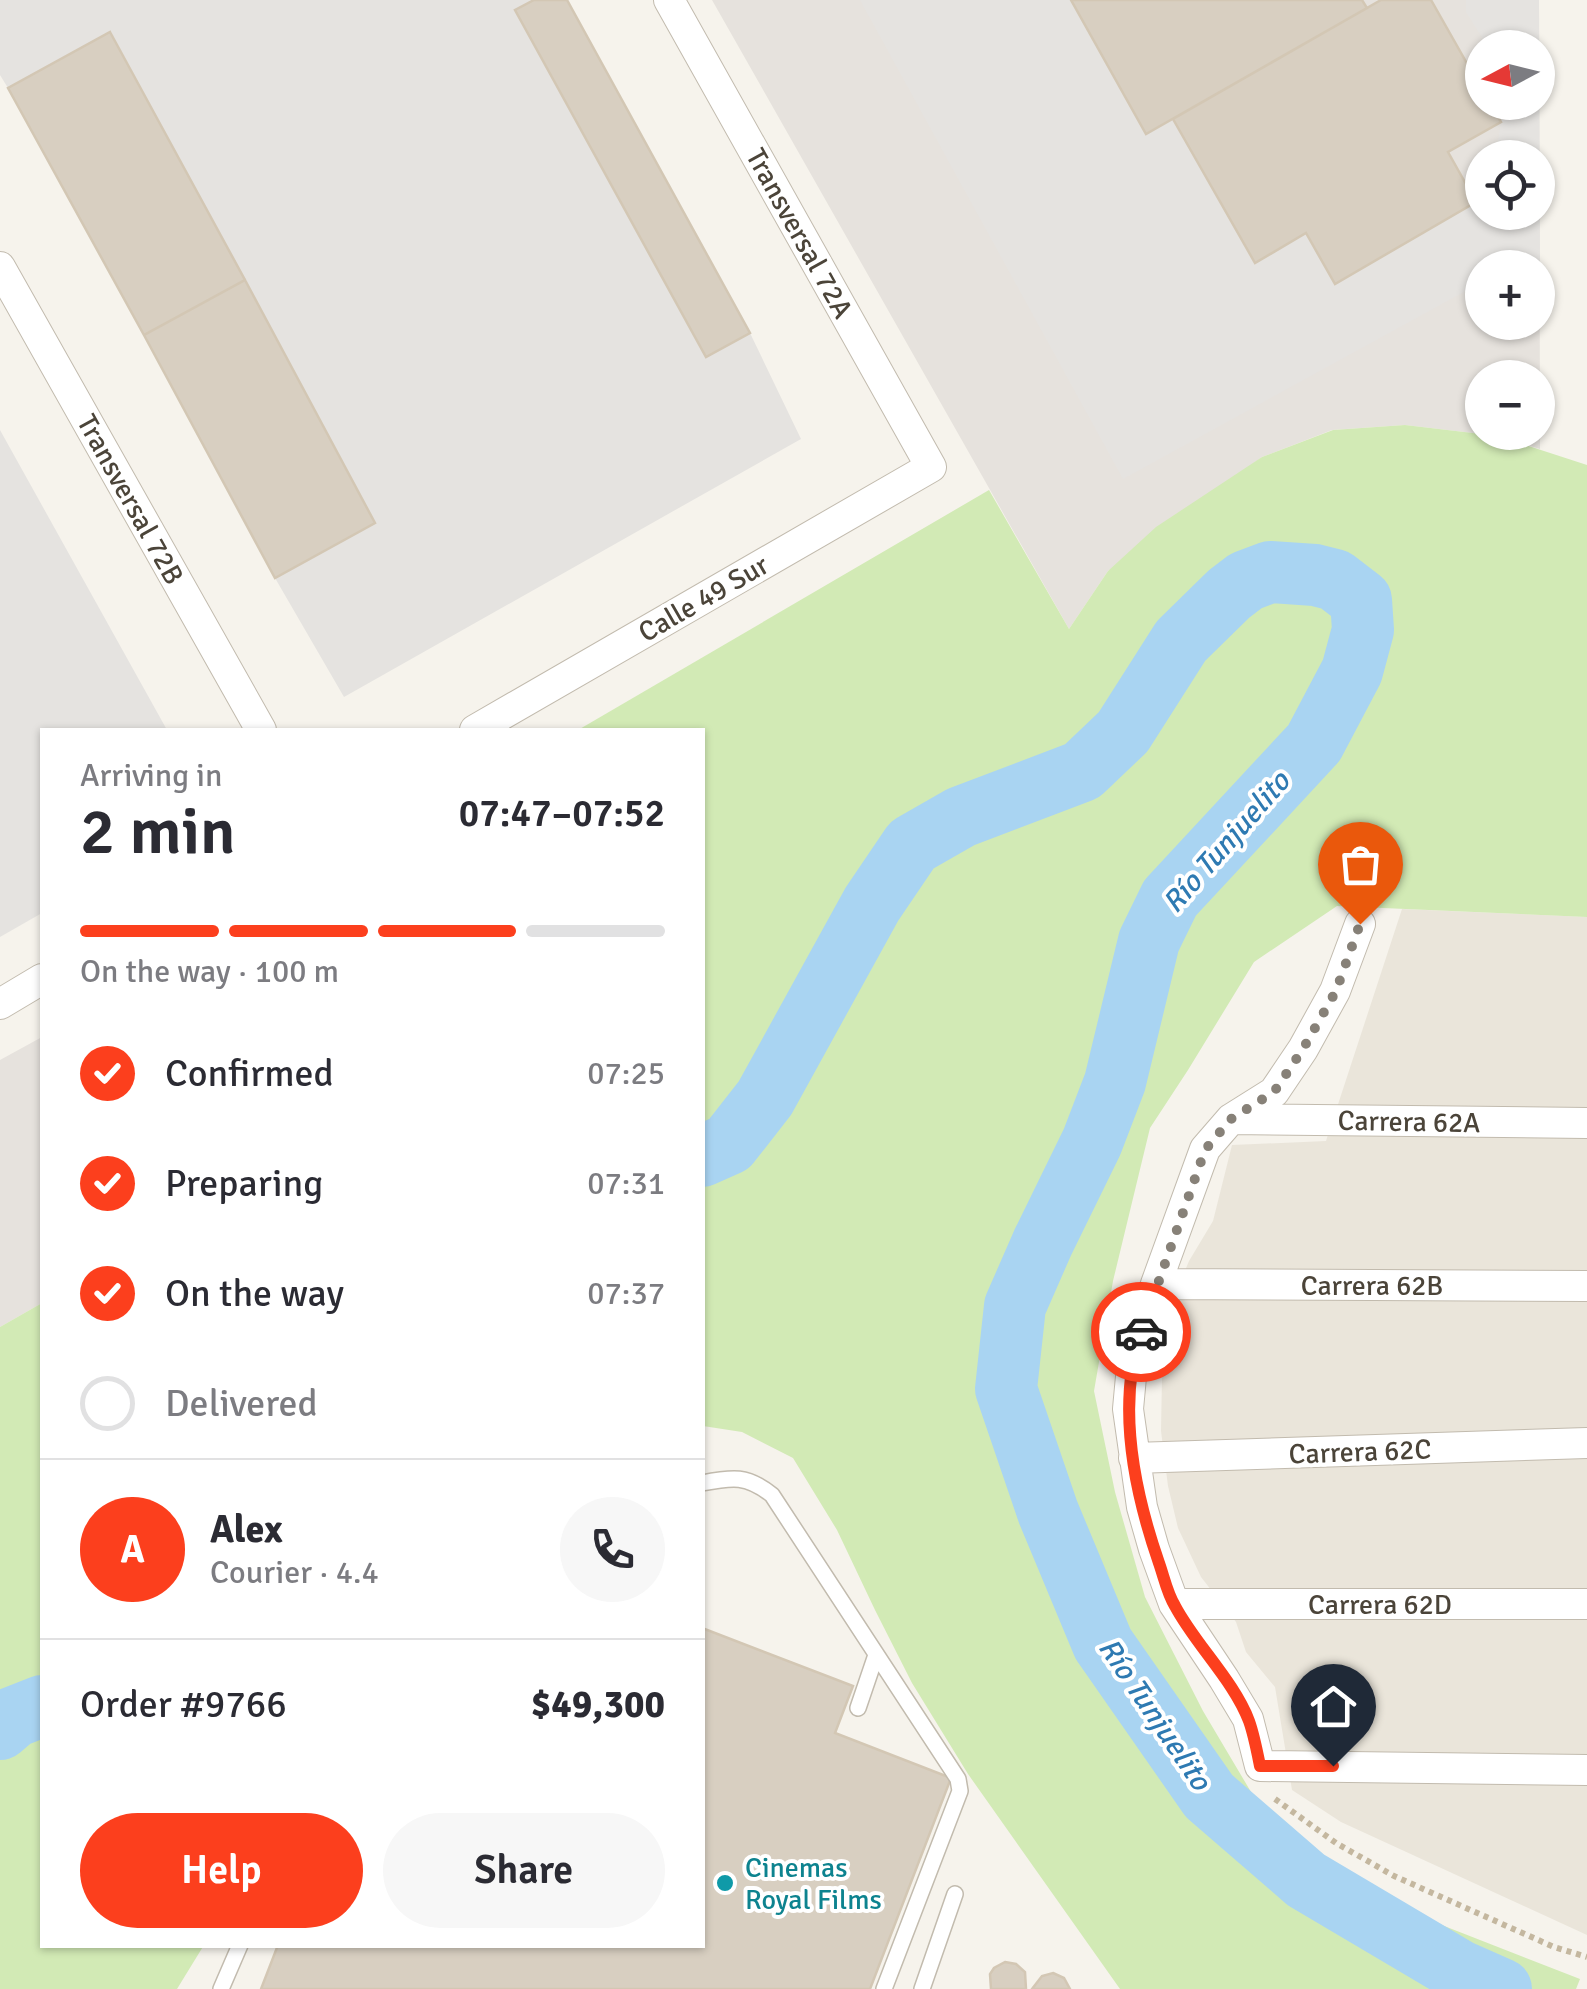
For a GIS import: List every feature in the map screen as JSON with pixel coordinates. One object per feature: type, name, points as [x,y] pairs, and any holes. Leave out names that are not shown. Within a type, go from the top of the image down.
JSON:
[{"type":"street","name":"Transversal 72A","points":[[670,0],[932,467]]},
{"type":"street","name":"Transversal 72B","points":[[0,267],[261,728]]},
{"type":"street","name":"Calle 49 Sur","points":[[478,728],[932,467]]},
{"type":"street","points":[[1360,924],[1336,991],[1274,1092],[1231,1119],[1205,1150],[1133,1355],[1128,1408],[1142,1507],[1174,1604],[1248,1720],[1260,1766],[1587,1770]]},
{"type":"street","points":[[0,1004],[40,980]]},
{"type":"street","name":"Carrera 62A","points":[[1231,1119],[1587,1122]]},
{"type":"street","name":"Carrera 62B","points":[[1156,1284],[1587,1286]]},
{"type":"street","name":"Carrera 62C","points":[[1134,1458],[1587,1444]]},
{"type":"street","name":"Carrera 62D","points":[[1174,1604],[1587,1604]]},
{"type":"lane","points":[[705,1483],[734,1478],[758,1483],[772,1494],[958,1779],[960,1791],[884,1989]]},
{"type":"lane","points":[[858,1708],[876,1656]]},
{"type":"lane","points":[[922,1989],[955,1894]]},
{"type":"lane","points":[[221,1989],[239,1948]]},
{"type":"path","points":[[1260,1766],[1275,1799],[1336,1844],[1394,1876],[1554,1947],[1587,1957]]},
{"type":"shaded area","points":[[0,0],[534,0],[515,11],[705,356],[750,333],[801,439],[344,697],[275,578],[375,523],[111,32],[8,88],[0,75]]},
{"type":"shaded area","points":[[712,0],[1539,0],[1539,30],[1465,30],[1465,120],[1539,120],[1539,140],[1465,140],[1465,230],[1540,230],[1540,250],[1465,250],[1465,340],[1540,340],[1540,360],[1465,360],[1465,432],[1405,425],[1332,430],[1262,457],[1108,571],[1069,629]]},
{"type":"shaded area","points":[[860,0],[1071,0],[1146,134],[1173,119],[1254,262],[1306,233],[1335,283],[1465,208],[1465,230],[1540,230],[1540,250],[1465,250],[1465,291],[1123,479]]},
{"type":"shaded area","points":[[1466,0],[1539,0],[1539,30],[1477,30],[1466,12]]},
{"type":"shaded area","points":[[1501,120],[1539,120],[1540,140],[1498,140]]},
{"type":"shaded area","points":[[0,430],[166,728],[40,728],[40,914],[0,937]]},
{"type":"shaded area","points":[[1402,909],[1587,917],[1587,1935],[1341,1822],[1292,1790],[1275,1687],[1246,1652],[1236,1622],[1201,1577],[1178,1528],[1168,1486],[1161,1431],[1163,1323],[1189,1261],[1213,1221],[1232,1145],[1326,1141]]},
{"type":"shaded area","points":[[40,1038],[40,1304],[0,1327],[0,1060]]},
{"type":"green space","points":[[1405,425],[1465,432],[1465,450],[1541,450],[1587,465],[1587,917],[1337,906],[1254,962],[1150,1128],[1113,1281],[1094,1391],[1115,1492],[1145,1597],[1203,1711],[1254,1797],[1331,1861],[1434,1922],[1580,1979],[1576,1989],[1120,1989],[968,1774],[912,1683],[837,1530],[793,1458],[742,1432],[705,1426],[705,728],[581,728],[989,490],[1069,629],[1108,571],[1156,527],[1262,457],[1333,430]]},
{"type":"green space","points":[[40,1304],[40,1948],[202,1948],[177,1989],[0,1989],[0,1327]]},
{"type":"building","points":[[534,0],[567,0],[750,333],[706,357],[515,10]]},
{"type":"building","points":[[1071,0],[1362,0],[1367,8],[1146,134]]},
{"type":"building","points":[[1381,0],[1431,0],[1465,60],[1465,120],[1501,122],[1448,152],[1465,182],[1465,208],[1335,284],[1306,233],[1255,263],[1173,119]]},
{"type":"building","points":[[110,32],[245,280],[144,335],[8,88]]},
{"type":"building","points":[[245,280],[375,523],[275,578],[144,335]]},
{"type":"building","points":[[705,1629],[853,1686],[835,1733],[951,1778],[870,1989],[261,1989],[277,1948],[705,1948]]},
{"type":"building","points":[[1005,1962],[1016,1964],[1025,1972],[1026,1989],[991,1989],[990,1974]]},
{"type":"building","points":[[1053,1973],[1064,1978],[1070,1989],[1032,1989],[1042,1976]]},
{"type":"waterway","name":"Río Tunjuelito","points":[[705,1155],[729,1144],[765,1098],[872,904],[912,845],[961,817],[1082,771],[1123,732],[1181,641],[1246,581],[1270,572],[1315,575],[1335,580],[1361,600],[1363,630],[1352,671],[1314,743],[1170,898],[1149,941],[1115,1082],[1092,1142],[1015,1306],[1006,1389],[1048,1512],[1103,1644],[1209,1796],[1306,1880],[1458,1970],[1501,1989]]},
{"type":"waterway","name":"Río Tunjuelito","points":[[0,1729],[14,1717],[40,1707]]},
{"type":"way so far","points":[[1141,1332],[1205,1150],[1231,1119],[1274,1092],[1336,991],[1360,924]]},
{"type":"place","name":"Cinemas Royal Films","points":[[725,1883]]},
{"type":"route","points":[[1141,1332],[1133,1355],[1128,1408],[1134,1458],[1142,1507],[1174,1604],[1248,1720],[1260,1766],[1333,1766]]}]
